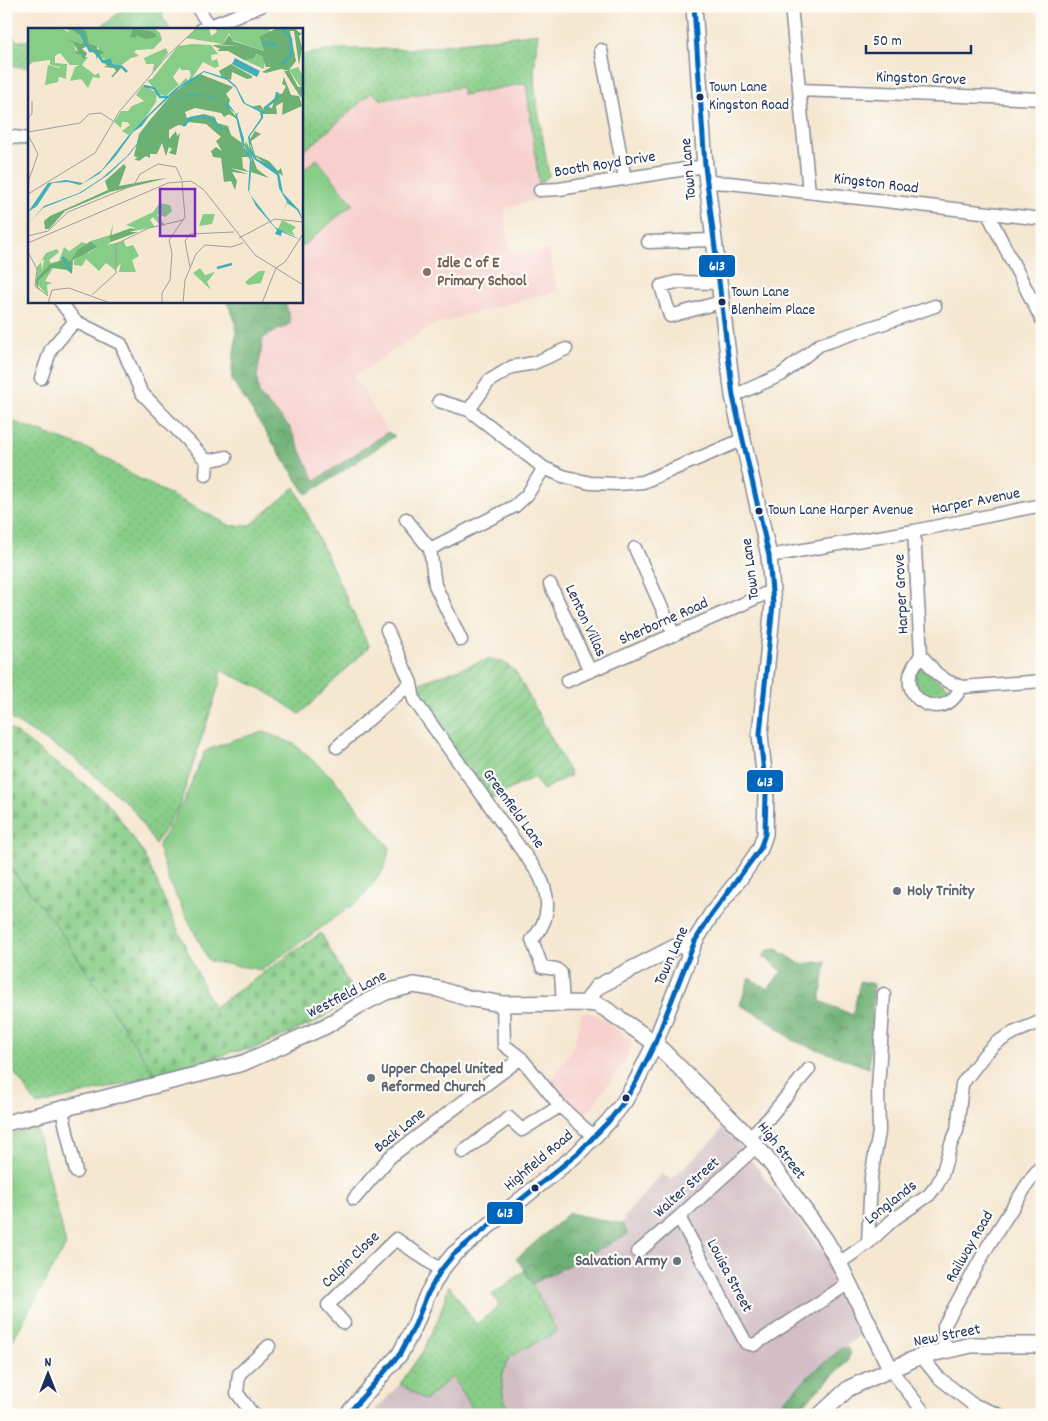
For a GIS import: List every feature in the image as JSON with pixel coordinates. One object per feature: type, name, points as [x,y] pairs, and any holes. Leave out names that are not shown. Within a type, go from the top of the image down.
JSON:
[{"type":"street","points":[[196,6],[206,27],[261,6]]},
{"type":"street","name":"Town Lane","points":[[655,1043],[694,941],[760,849],[765,834],[766,793],[760,734],[773,590],[769,556],[733,396],[705,166],[694,6]]},
{"type":"street","points":[[791,6],[810,192]]},
{"type":"street","points":[[601,50],[625,178]]},
{"type":"street","name":"Kingston Grove","points":[[799,90],[1042,99]]},
{"type":"street","points":[[6,136],[28,139]]},
{"type":"street","name":"Booth Royd Drive","points":[[540,190],[559,189],[705,166]]},
{"type":"street","name":"Kingston Road","points":[[707,182],[1042,219]]},
{"type":"street","points":[[988,214],[1042,320]]},
{"type":"street","points":[[648,242],[713,240]]},
{"type":"street","points":[[718,283],[676,282],[661,286],[670,316],[721,302]]},
{"type":"street","points":[[61,302],[75,321],[121,344],[142,392],[208,461]]},
{"type":"street","points":[[733,396],[782,376],[819,346],[935,306]]},
{"type":"street","points":[[41,378],[51,349],[75,321]]},
{"type":"street","points":[[469,410],[489,381],[512,367],[534,363],[566,349]]},
{"type":"street","points":[[439,401],[469,410],[544,468],[563,476],[590,483],[618,484],[642,482],[744,439]]},
{"type":"street","points":[[208,461],[226,457]]},
{"type":"street","points":[[206,475],[208,461]]},
{"type":"street","points":[[430,549],[515,506],[528,495],[544,468]]},
{"type":"street","name":"Harper Avenue","points":[[769,556],[1042,506]]},
{"type":"street","points":[[406,519],[430,549],[434,585],[461,640]]},
{"type":"street","name":"Harper Grove","points":[[914,530],[921,655],[937,674],[947,681],[962,686],[1042,681]]},
{"type":"street","points":[[635,548],[674,635]]},
{"type":"street","name":"Lenton Villas","points":[[550,584],[590,671]]},
{"type":"street","name":"Sherborne Road","points":[[567,681],[773,590]]},
{"type":"street","name":"Greenfield Lane","points":[[387,630],[411,683],[414,700],[538,872],[544,884],[547,895],[547,915],[538,933],[532,940],[542,967],[561,973],[563,1005]]},
{"type":"street","name":"Harper Grove","points":[[921,655],[913,666],[909,683],[917,699],[924,704],[941,706],[956,696],[962,686]]},
{"type":"street","points":[[337,747],[411,683]]},
{"type":"street","points":[[586,1003],[597,987],[675,947],[694,941]]},
{"type":"street","name":"Westfield Lane","points":[[6,1123],[242,1063],[326,1026],[358,1006],[386,992],[414,985],[438,988],[466,998],[503,1004],[563,1005],[586,1003]]},
{"type":"street","points":[[868,1243],[871,1177],[879,1132],[877,1109],[884,994]]},
{"type":"street","name":"High Street","points":[[586,1003],[596,1004],[604,1008],[655,1043],[753,1141],[825,1239],[839,1263],[891,1370]]},
{"type":"street","points":[[503,1004],[504,1045],[521,1058],[560,1106],[594,1137]]},
{"type":"street","name":"Longlands","points":[[839,1263],[868,1243],[894,1219],[929,1195],[937,1185],[957,1131],[962,1084],[996,1043],[1042,1020]]},
{"type":"street","name":"Highfield Road","points":[[347,1415],[400,1354],[441,1270],[454,1254],[577,1154],[594,1137],[624,1102],[638,1080],[655,1043]]},
{"type":"street","name":"Back Lane","points":[[354,1199],[390,1157],[521,1058]]},
{"type":"street","name":"Walter Street","points":[[638,1252],[679,1217],[753,1141],[809,1069]]},
{"type":"street","points":[[463,1152],[509,1118],[522,1130],[560,1106]]},
{"type":"street","points":[[62,1110],[76,1172]]},
{"type":"street","name":"Railway Road","points":[[944,1351],[944,1326],[988,1246],[1032,1177],[1042,1165]]},
{"type":"street","name":"Louisa Street","points":[[679,1217],[746,1343],[754,1345],[849,1283]]},
{"type":"street","name":"Calpin Close","points":[[344,1323],[328,1305],[396,1239],[441,1270]]},
{"type":"street","name":"New Street","points":[[820,1415],[849,1388],[921,1356],[972,1346],[1042,1345]]},
{"type":"street","points":[[255,1415],[238,1393],[238,1374],[269,1346]]},
{"type":"street","points":[[921,1356],[938,1377],[972,1404],[1000,1415]]},
{"type":"street","points":[[891,1370],[926,1415]]},
{"type":"shaded area","name":"Idle C of E Primary School","points":[[526,83],[541,199],[504,208],[510,253],[548,250],[557,291],[433,325],[354,376],[388,432],[315,481],[289,426],[259,395],[257,378],[263,338],[237,334],[237,324],[226,302],[302,302],[302,152],[372,92],[382,100],[461,87],[463,95]]},
{"type":"shaded area","points":[[582,1012],[591,1013],[611,1024],[629,1041],[631,1048],[626,1059],[584,1118],[561,1092],[549,1083],[574,1046]]},
{"type":"shaded area","points":[[722,1128],[738,1144],[825,1254],[860,1335],[811,1374],[781,1404],[795,1413],[794,1415],[511,1415],[504,1400],[502,1389],[505,1368],[510,1357],[557,1332],[532,1284],[628,1234],[623,1224],[624,1217],[662,1174],[671,1180],[717,1136]]},
{"type":"shaded area","points":[[452,1377],[477,1415],[371,1415],[400,1384],[425,1400]]},
{"type":"green space","points":[[127,6],[165,6],[168,10],[161,15],[169,28],[100,28]]},
{"type":"green space","points":[[6,27],[17,41],[28,41],[28,68],[8,65],[6,72]]},
{"type":"green space","points":[[538,33],[534,71],[535,92],[549,176],[539,184],[526,83],[463,95],[461,87],[382,100],[372,92],[302,152],[302,55],[338,49],[413,49]]},
{"type":"green space","points":[[317,159],[353,204],[302,246],[302,171]]},
{"type":"green space","points":[[226,302],[285,302],[291,323],[263,338],[257,378],[259,395],[289,426],[315,481],[388,432],[395,436],[306,494],[232,380],[236,332],[232,313]]},
{"type":"green space","points":[[6,419],[94,451],[134,476],[231,526],[251,525],[295,487],[369,647],[300,714],[262,689],[220,670],[220,682],[179,807],[155,844],[132,808],[76,759],[6,716]]},
{"type":"green space","points":[[486,660],[502,662],[516,672],[571,775],[543,790],[534,777],[490,800],[417,696],[422,682]]},
{"type":"green space","points":[[920,668],[951,689],[952,692],[944,699],[936,701],[919,695],[914,675]]},
{"type":"green space","points":[[6,727],[70,772],[110,805],[144,854],[213,1008],[321,933],[355,996],[314,1023],[252,1049],[231,1052],[156,1076],[55,923],[6,863]]},
{"type":"green space","points":[[264,732],[294,744],[333,778],[390,848],[384,869],[360,900],[262,970],[209,961],[169,882],[158,846],[183,803],[205,751],[236,739]]},
{"type":"green space","points":[[6,863],[55,923],[156,1076],[37,1105],[6,1061]]},
{"type":"green space","points":[[777,949],[800,964],[826,961],[820,1001],[853,1015],[860,981],[874,984],[869,1068],[794,1041],[765,1018],[740,1005],[749,978],[768,989],[782,971],[763,956],[768,950]]},
{"type":"green space","points":[[36,1127],[66,1245],[6,1352],[6,1135]]},
{"type":"green space","points":[[569,1213],[623,1224],[628,1234],[532,1284],[525,1270],[516,1259]]},
{"type":"green space","points":[[525,1270],[557,1332],[509,1359],[503,1372],[502,1387],[505,1402],[511,1415],[477,1415],[452,1377],[425,1400],[400,1384],[423,1351],[439,1317],[449,1285],[476,1324],[500,1306],[492,1295]]},
{"type":"green space","points":[[842,1348],[847,1348],[851,1353],[846,1363],[795,1413],[780,1404],[811,1374]]},
{"type":"transit line","name":"613","points":[[347,1415],[400,1354],[415,1325],[427,1295],[441,1270],[454,1254],[577,1154],[608,1122],[624,1102],[655,1043],[695,941],[711,915],[760,849],[765,834],[766,793],[760,734],[773,604],[769,556],[733,396],[705,166],[694,6]]},
{"type":"place","name":"Town Lane Kingston Road","points":[[700,97]]},
{"type":"place","name":"Idle C of E Primary School","points":[[427,272]]},
{"type":"place","name":"Town Lane Blenheim Place","points":[[722,302]]},
{"type":"place","name":"Town Lane Harper Avenue","points":[[759,511]]},
{"type":"place","name":"Holy Trinity","points":[[897,891]]},
{"type":"place","name":"Upper Chapel United Reformed Church","points":[[371,1078]]},
{"type":"place","name":"Salvation Army","points":[[677,1261]]}]
